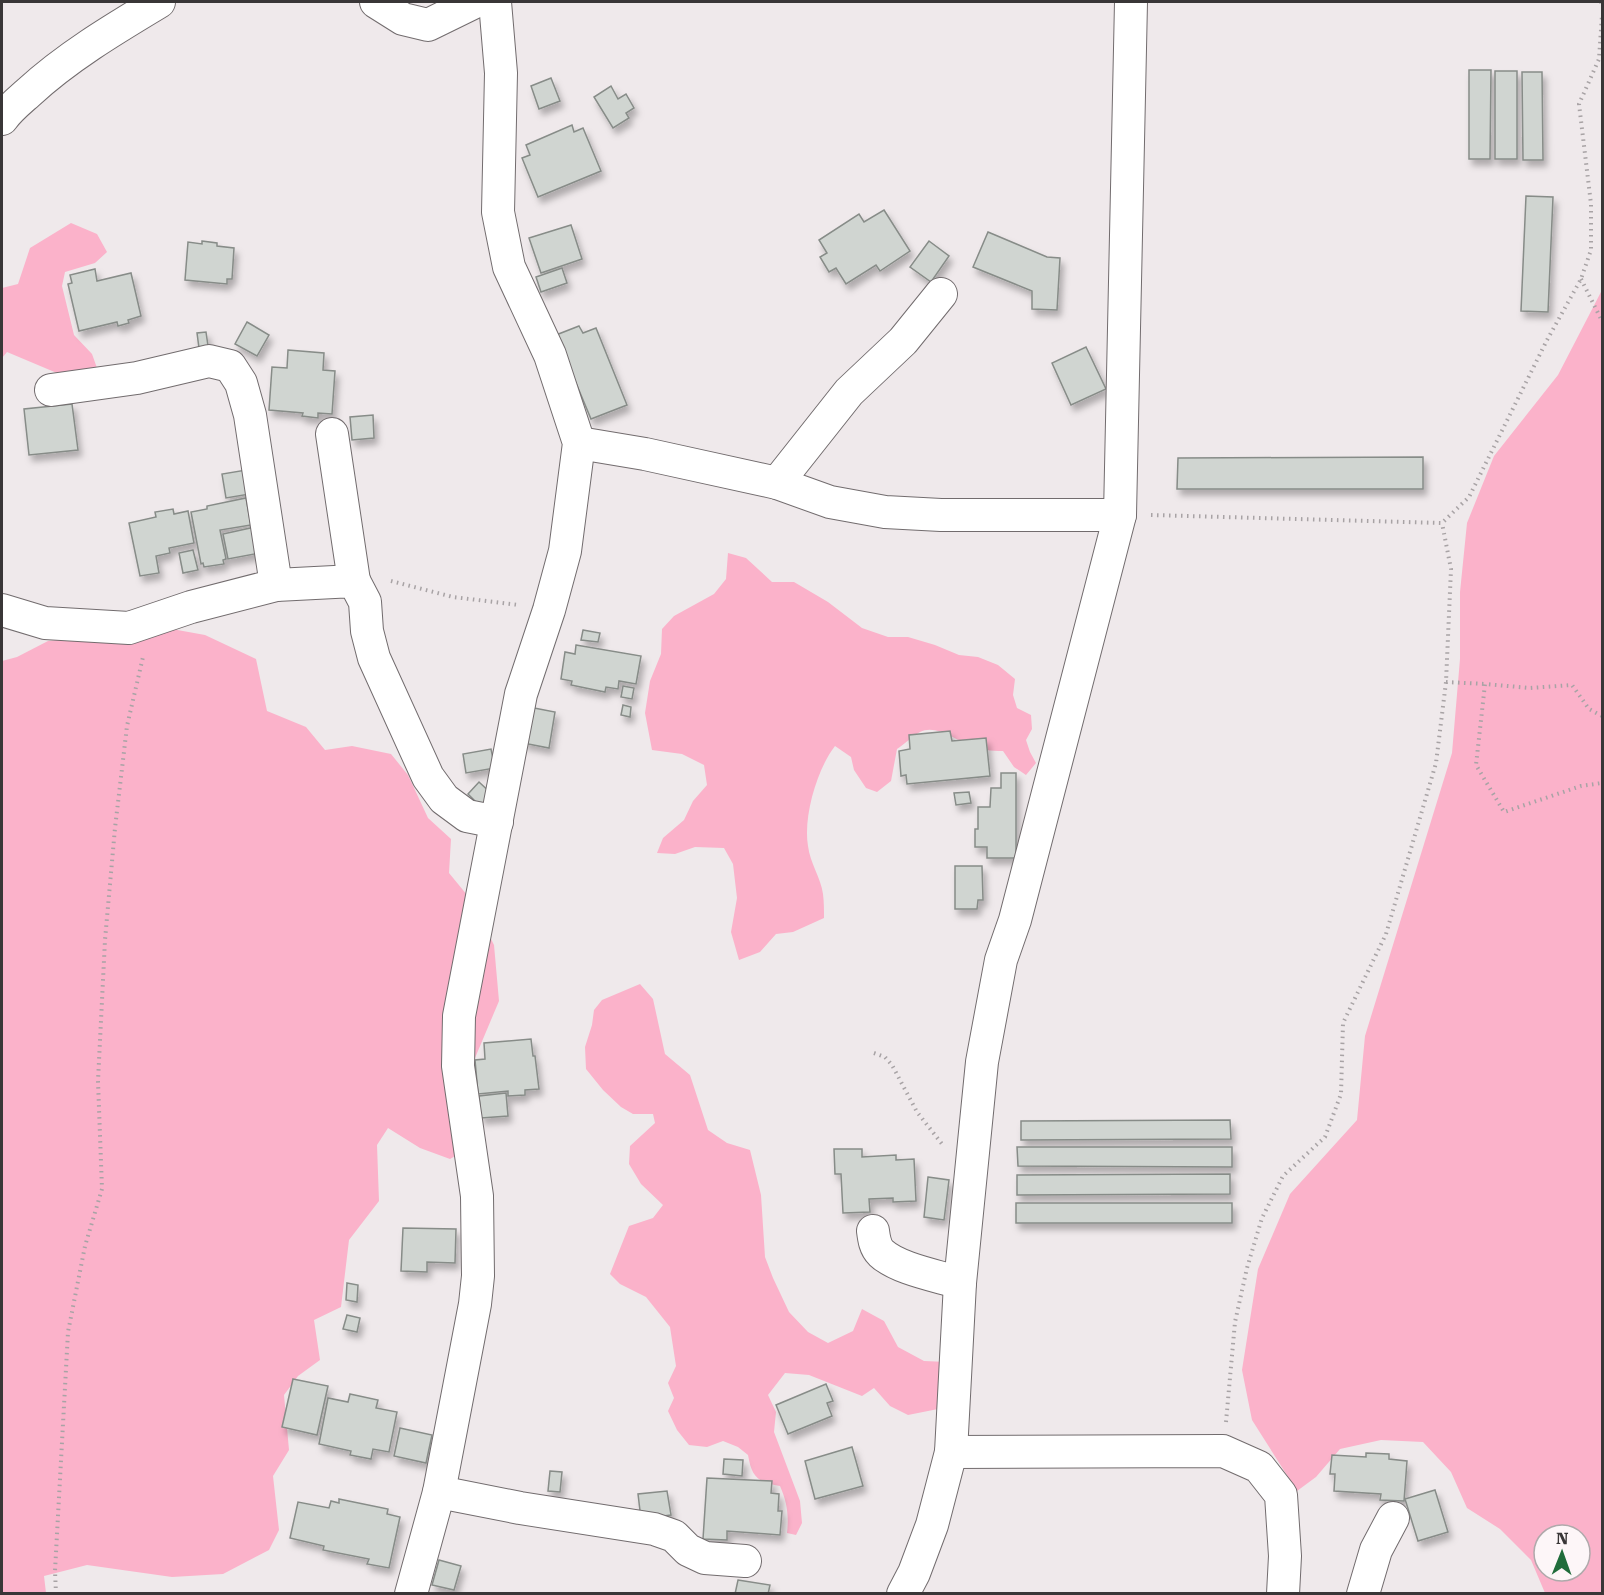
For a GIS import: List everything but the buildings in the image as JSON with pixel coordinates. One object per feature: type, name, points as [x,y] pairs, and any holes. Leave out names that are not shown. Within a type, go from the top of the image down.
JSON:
[{"type":"street","points":[[2,119],[38,84],[70,60],[100,38],[159,2]]},
{"type":"street","points":[[376,2],[403,19],[428,25],[475,2]]},
{"type":"street","points":[[411,1593],[440,1492],[476,1304],[477,1196],[458,1066],[459,1016],[521,694],[549,610],[565,551],[579,442],[550,355],[509,267],[498,212],[501,73],[495,2]]},
{"type":"street","points":[[903,1593],[914,1573],[932,1525],[951,1452],[960,1283],[982,1062],[1001,960],[1016,920],[1120,515],[1131,2]]},
{"type":"street","points":[[777,483],[849,392],[903,341],[941,294]]},
{"type":"street","points":[[51,390],[137,378],[209,361],[230,366],[241,383],[250,415],[276,585]]},
{"type":"street","points":[[332,434],[354,581],[365,602],[367,631],[374,658],[428,777],[444,799],[466,816],[496,822]]},
{"type":"street","points":[[579,442],[777,483],[830,502],[885,512],[941,515],[1120,515]]},
{"type":"street","points":[[2,610],[45,623],[129,628],[191,607],[276,585],[354,581]]},
{"type":"street","points":[[873,1231],[874,1242],[881,1252],[895,1262],[960,1283]]},
{"type":"street","points":[[951,1452],[1223,1451],[1259,1467],[1281,1495],[1285,1556],[1283,1593]]},
{"type":"street","points":[[440,1492],[520,1508],[654,1529],[674,1536],[688,1550],[705,1558],[746,1561]]},
{"type":"street","points":[[1363,1593],[1376,1550],[1393,1518]]},
{"type":"path","points":[[1601,2],[1602,7]]},
{"type":"path","points":[[1120,515],[1442,523],[1469,497],[1547,340],[1581,279],[1591,250],[1592,204],[1579,104],[1599,59],[1602,15]]},
{"type":"path","points":[[1581,279],[1602,321]]},
{"type":"path","points":[[1223,1451],[1235,1322],[1247,1268],[1262,1218],[1282,1176],[1325,1137],[1341,1094],[1343,1023],[1386,934],[1436,763],[1446,682],[1450,568],[1442,523]]},
{"type":"path","points":[[354,581],[384,580],[453,597],[549,610]]},
{"type":"path","points":[[56,1593],[55,1571],[68,1332],[85,1246],[102,1189],[98,1082],[105,940],[115,828],[127,726],[150,621]]},
{"type":"path","points":[[1446,682],[1530,688],[1572,684],[1589,709],[1602,716]]},
{"type":"path","points":[[1485,684],[1476,765],[1504,812],[1581,786],[1602,783]]},
{"type":"path","points":[[874,1053],[885,1056],[917,1112],[945,1148],[972,1174]]},
{"type":"shaded area","points":[[71,223],[97,234],[107,252],[95,263],[65,272],[62,286],[74,335],[92,354],[97,368],[64,376],[7,352],[2,358],[2,288],[18,284],[30,248]]},
{"type":"shaded area","points":[[1602,290],[1602,1593],[1545,1593],[1541,1583],[1592,1583],[1592,1523],[1532,1523],[1532,1562],[1500,1529],[1467,1508],[1451,1472],[1423,1442],[1381,1440],[1340,1449],[1316,1477],[1297,1491],[1252,1420],[1242,1370],[1258,1269],[1290,1194],[1357,1120],[1365,1036],[1452,753],[1460,659],[1460,592],[1467,523],[1494,456],[1558,375]]},
{"type":"shaded area","points":[[728,553],[746,558],[772,582],[794,582],[828,602],[862,628],[888,637],[908,637],[959,655],[978,657],[998,665],[1015,679],[1013,695],[1017,708],[1031,715],[1032,729],[1026,740],[1036,763],[1026,775],[1014,767],[1003,751],[970,746],[939,731],[926,730],[897,749],[891,781],[877,792],[866,788],[854,770],[851,757],[835,746],[817,780],[807,834],[811,858],[822,888],[824,918],[793,932],[776,934],[760,952],[739,960],[731,932],[737,898],[733,864],[724,848],[695,847],[675,854],[657,853],[663,838],[684,820],[693,801],[707,785],[704,765],[682,754],[652,750],[645,713],[650,681],[661,654],[662,629],[674,616],[714,594],[726,579]]},
{"type":"shaded area","points":[[172,629],[205,635],[256,659],[267,711],[306,727],[325,750],[352,746],[391,754],[408,775],[428,818],[451,839],[449,873],[472,901],[494,945],[499,1001],[475,1058],[453,1080],[462,1152],[450,1159],[420,1148],[388,1128],[377,1145],[379,1201],[349,1240],[341,1307],[314,1320],[320,1360],[298,1376],[284,1395],[289,1450],[273,1476],[279,1530],[269,1550],[223,1574],[172,1577],[87,1565],[44,1576],[46,1593],[2,1593],[2,661],[17,657],[48,641]]},
{"type":"shaded area","points":[[640,984],[653,999],[665,1054],[690,1075],[708,1130],[727,1143],[750,1150],[761,1195],[765,1257],[789,1312],[808,1332],[828,1343],[853,1331],[862,1309],[884,1321],[898,1347],[924,1361],[947,1362],[938,1409],[908,1415],[890,1406],[874,1388],[862,1396],[809,1375],[785,1373],[768,1395],[776,1412],[774,1432],[800,1501],[802,1523],[796,1535],[787,1533],[787,1509],[780,1486],[757,1478],[748,1455],[738,1447],[723,1441],[707,1447],[689,1445],[677,1430],[668,1411],[674,1398],[668,1383],[676,1366],[670,1327],[646,1297],[620,1284],[610,1274],[629,1226],[653,1218],[663,1205],[641,1184],[629,1164],[630,1146],[655,1123],[653,1114],[633,1114],[621,1107],[603,1090],[586,1069],[585,1047],[594,1010],[602,1000]]}]
